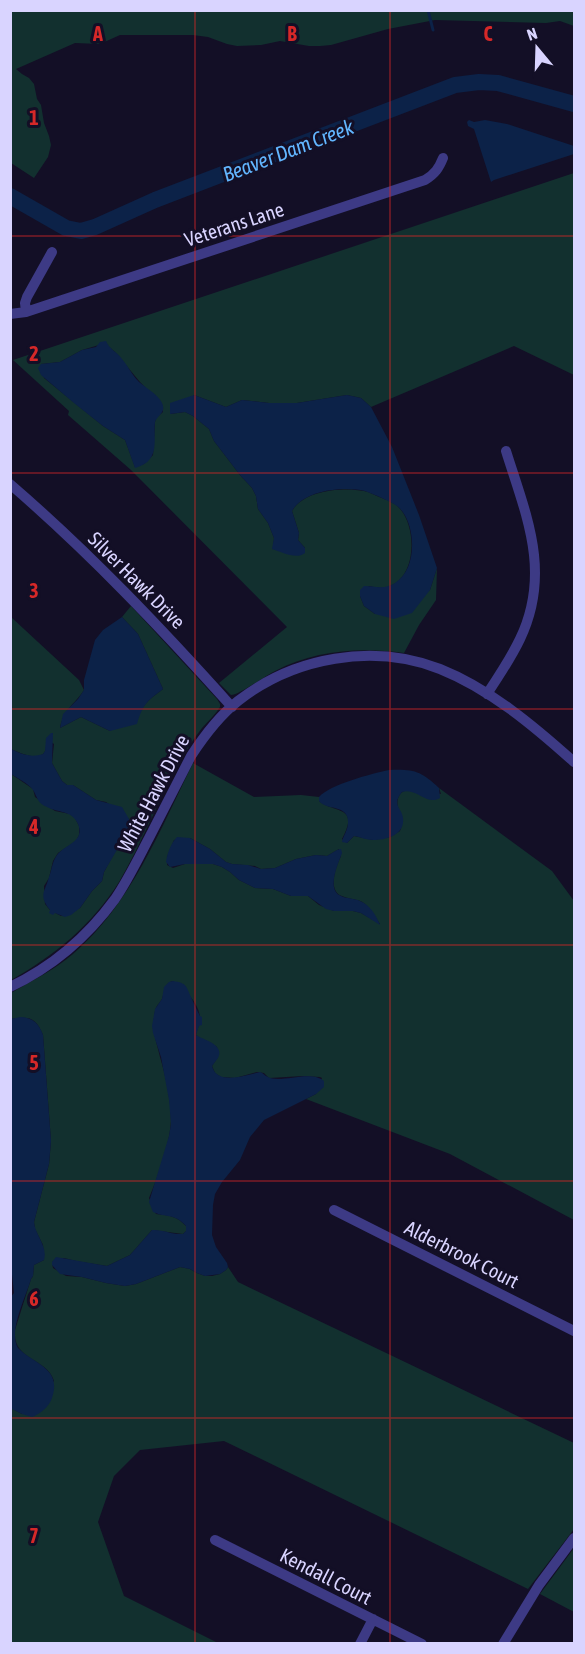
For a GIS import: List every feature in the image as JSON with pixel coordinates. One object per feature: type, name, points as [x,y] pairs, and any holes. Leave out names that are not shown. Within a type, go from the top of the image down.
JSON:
[{"type":"street","name":"Veterans Lane","points":[[10,314],[26,312],[426,180],[433,175],[443,158]]},
{"type":"street","points":[[26,312],[27,297],[52,252]]},
{"type":"street","points":[[487,694],[511,658],[521,637],[528,620],[534,587],[534,548],[530,528],[506,451]]},
{"type":"street","name":"Silver Hawk Drive","points":[[10,484],[153,620],[232,707]]},
{"type":"street","name":"White Hawk Drive","points":[[10,987],[41,970],[68,950],[109,906],[129,877],[190,756],[213,725],[232,707],[265,683],[296,669],[332,659],[355,656],[377,656],[420,663],[453,675],[487,694],[522,718],[574,762]]},
{"type":"street","name":"Alderbrook Court","points":[[334,1210],[574,1331]]},
{"type":"street","points":[[503,1644],[539,1585],[574,1538]]},
{"type":"street","name":"Kendall Court","points":[[215,1540],[422,1644]]},
{"type":"street","points":[[360,1644],[373,1619]]},
{"type":"green space","points":[[574,10],[574,26],[560,21],[546,23],[435,20],[320,46],[280,41],[237,46],[193,35],[120,35],[100,44],[75,43],[16,69],[34,84],[51,145],[48,157],[34,178],[11,163],[11,11]]},
{"type":"green space","points":[[574,173],[574,375],[514,346],[371,407],[361,398],[347,395],[297,403],[242,400],[226,407],[194,395],[170,414],[185,412],[209,429],[214,441],[252,488],[258,509],[268,523],[274,538],[273,549],[305,548],[298,540],[299,533],[292,511],[305,498],[315,494],[346,489],[364,491],[395,504],[399,508],[410,530],[411,555],[408,567],[394,584],[383,588],[369,586],[360,596],[364,606],[375,614],[430,590],[437,568],[436,600],[404,653],[371,650],[322,654],[290,664],[231,695],[219,683],[287,627],[131,470],[68,415],[69,411],[13,360]],"holes":[[[107,345],[162,404],[163,412],[155,422],[153,455],[144,464],[135,467],[125,440],[103,426],[44,378],[41,364],[60,362],[82,350]]]},
{"type":"green space","points":[[131,606],[217,699],[220,707],[199,731],[186,752],[128,866],[108,898],[84,926],[57,950],[11,980],[11,774],[33,789],[35,797],[55,811],[70,814],[79,826],[76,841],[58,853],[44,886],[45,904],[61,916],[80,908],[102,881],[104,872],[129,826],[129,819],[106,802],[96,800],[73,785],[67,785],[62,781],[52,763],[54,744],[46,738],[46,750],[41,755],[27,755],[11,749],[11,617],[79,680],[84,690],[67,712],[60,728],[81,717],[110,731],[141,709],[163,689],[138,634],[122,617]]},
{"type":"green space","points":[[193,763],[254,797],[301,795],[319,797],[319,801],[325,805],[347,815],[347,828],[342,839],[347,843],[354,836],[373,840],[390,837],[400,831],[402,824],[397,802],[401,793],[407,791],[441,794],[439,788],[552,871],[574,901],[574,1220],[450,1154],[306,1099],[316,1094],[322,1078],[320,1077],[269,1078],[264,1073],[257,1072],[235,1078],[221,1077],[215,1073],[212,1066],[218,1057],[217,1047],[196,1035],[200,1018],[196,1005],[190,996],[173,981],[166,986],[162,999],[155,1009],[154,1018],[154,1035],[168,1089],[171,1121],[160,1170],[149,1198],[156,1214],[176,1218],[186,1226],[186,1231],[183,1234],[152,1230],[130,1255],[107,1266],[64,1258],[52,1262],[53,1268],[66,1276],[125,1286],[180,1267],[205,1276],[212,1276],[220,1274],[228,1267],[238,1282],[574,1443],[574,1529],[528,1589],[224,1441],[140,1450],[114,1476],[98,1522],[124,1596],[218,1643],[11,1643],[11,1408],[22,1414],[54,1381],[45,1367],[19,1348],[16,1340],[15,1330],[33,1276],[34,1265],[44,1260],[43,1245],[34,1222],[49,1164],[51,1141],[43,1035],[38,1024],[31,1019],[11,1019],[11,993],[51,970],[73,954],[112,912],[156,840]],"holes":[[[190,838],[210,849],[226,862],[261,869],[275,868],[296,859],[316,855],[327,856],[339,849],[341,856],[334,878],[337,893],[365,904],[380,924],[361,913],[334,911],[319,905],[308,896],[291,896],[273,889],[255,888],[239,880],[222,867],[213,864],[185,864],[173,868],[167,865],[167,857],[174,840]]]},
{"type":"green space","points":[[574,1548],[574,1612],[540,1594]]},
{"type":"water","points":[[469,120],[507,124],[574,146],[574,154],[491,182],[474,129],[468,126]]},
{"type":"water","points":[[106,341],[139,382],[159,398],[163,406],[155,422],[155,443],[152,455],[149,461],[135,468],[125,440],[74,403],[41,375],[38,368],[41,364],[60,362]]},
{"type":"water","points":[[194,395],[226,407],[242,400],[297,403],[347,395],[361,398],[371,407],[392,447],[437,568],[430,590],[412,613],[394,619],[375,614],[364,606],[360,596],[360,590],[364,586],[384,587],[395,583],[407,568],[411,559],[412,538],[407,519],[400,509],[365,491],[346,489],[315,494],[305,498],[292,511],[299,533],[298,540],[305,548],[305,553],[293,556],[272,549],[274,538],[268,523],[258,509],[252,488],[214,441],[209,429],[185,412],[170,414],[170,403]]},
{"type":"water","points":[[122,617],[138,634],[163,689],[146,703],[137,724],[110,731],[81,717],[60,728],[63,714],[84,690],[84,680],[95,640],[103,630]]},
{"type":"water","points":[[53,733],[52,763],[62,781],[67,785],[73,785],[96,800],[122,807],[129,819],[131,829],[104,872],[102,881],[80,908],[65,917],[49,913],[50,910],[43,897],[55,858],[77,839],[78,824],[72,816],[41,804],[26,783],[11,774],[11,749],[26,755],[43,754],[46,738]]},
{"type":"water","points":[[389,770],[417,772],[439,788],[440,798],[430,800],[412,792],[402,792],[397,803],[403,824],[398,832],[383,839],[370,840],[354,836],[347,843],[342,842],[348,826],[345,813],[323,804],[319,801],[319,797],[342,784]]},
{"type":"water","points":[[177,837],[190,838],[210,849],[226,862],[261,869],[275,868],[296,859],[316,855],[327,856],[341,849],[334,888],[343,897],[358,900],[367,905],[375,914],[380,925],[361,913],[326,909],[308,896],[291,896],[273,889],[255,888],[239,880],[222,867],[213,864],[185,864],[170,867],[166,862],[168,852]]},
{"type":"water","points":[[173,981],[185,986],[202,1017],[202,1025],[199,1026],[196,1035],[219,1049],[218,1058],[212,1066],[220,1076],[233,1078],[260,1072],[274,1079],[311,1076],[324,1081],[324,1087],[316,1094],[264,1120],[250,1137],[240,1160],[215,1194],[212,1235],[216,1247],[227,1263],[226,1270],[220,1274],[205,1276],[180,1267],[125,1286],[60,1274],[52,1265],[56,1257],[107,1266],[130,1255],[152,1230],[179,1234],[186,1231],[186,1226],[178,1219],[153,1212],[149,1202],[171,1124],[161,1057],[152,1026],[155,1009],[162,999],[164,987]]},
{"type":"water","points":[[21,1017],[35,1022],[43,1035],[51,1141],[49,1164],[34,1222],[45,1255],[44,1260],[34,1265],[33,1276],[16,1323],[15,1333],[18,1348],[45,1368],[53,1380],[51,1401],[44,1410],[32,1417],[10,1408],[10,1298],[14,1293],[10,1256],[10,1019]]},
{"type":"waterway","points":[[428,10],[433,30]]},
{"type":"waterway","name":"Beaver Dam Creek","points":[[10,196],[66,228],[81,231],[155,200],[455,85],[479,82],[498,83],[574,104]]}]
